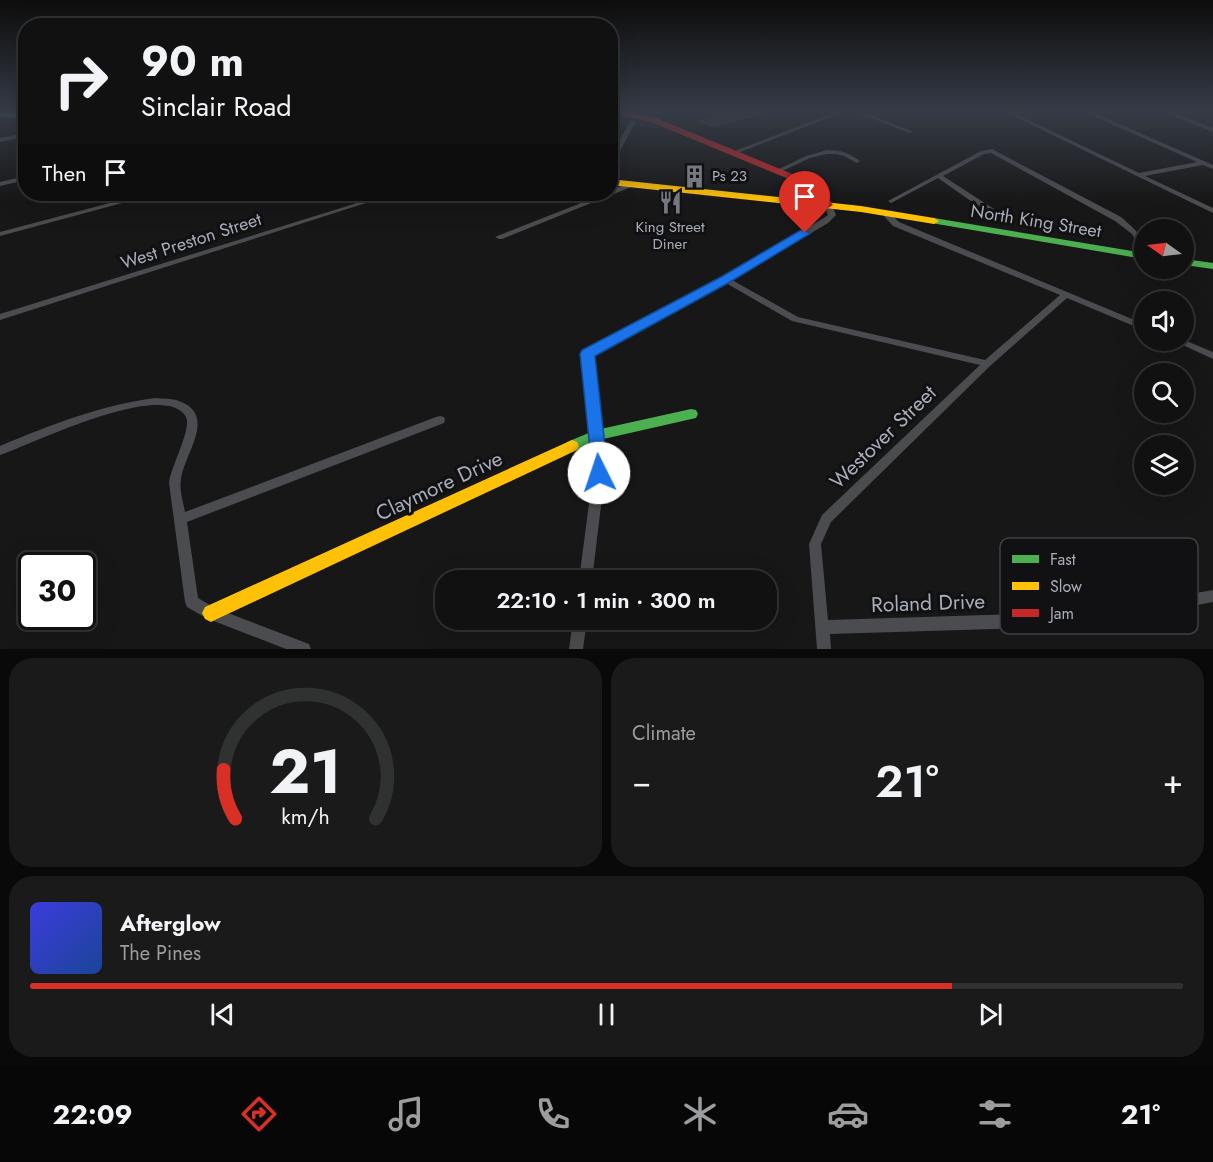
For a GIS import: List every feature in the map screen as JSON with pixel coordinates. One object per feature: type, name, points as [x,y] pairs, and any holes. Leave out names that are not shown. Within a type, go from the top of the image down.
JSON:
[{"type":"main road","points":[[705,141],[810,186],[828,205]]},
{"type":"main road","name":"North King Street","points":[[618,183],[828,205],[1134,254]]},
{"type":"main road","name":"North King Street","points":[[923,219],[958,220],[1134,246]]},
{"type":"main road","points":[[1194,255],[1213,258]]},
{"type":"main road","points":[[1194,263],[1213,266]]},
{"type":"main road","name":"Claymore Drive","points":[[211,613],[596,435],[691,414]]},
{"type":"street","points":[[733,153],[764,141]]},
{"type":"street","points":[[1069,141],[1213,211]]},
{"type":"street","points":[[1154,141],[1213,167]]},
{"type":"street","points":[[778,171],[827,150],[841,151],[857,161]]},
{"type":"street","points":[[891,201],[983,152],[997,152],[1127,225],[1134,234]]},
{"type":"street","points":[[1139,175],[1213,161]]},
{"type":"street","points":[[939,176],[991,211]]},
{"type":"street","points":[[0,184],[18,180]]},
{"type":"street","points":[[618,190],[634,184]]},
{"type":"street","points":[[0,234],[124,201]]},
{"type":"street","name":"West Preston Street","points":[[0,317],[369,201]]},
{"type":"street","points":[[499,237],[590,201]]},
{"type":"street","points":[[586,570],[599,473],[587,354],[726,280],[829,218],[832,213],[828,205]]},
{"type":"street","points":[[885,213],[896,224],[1134,323]]},
{"type":"street","points":[[726,280],[795,320],[987,364]]},
{"type":"street","name":"Westover Street","points":[[824,649],[815,544],[826,519],[987,364],[1066,294]]},
{"type":"street","points":[[1194,348],[1213,356]]},
{"type":"street","points":[[0,451],[59,427],[133,403],[152,400],[175,404],[190,414],[193,426],[174,480],[192,602],[211,613],[304,649]]},
{"type":"street","points":[[181,519],[440,420]]},
{"type":"street","name":"Roland Drive","points":[[1198,599],[1213,596]]},
{"type":"street","name":"Roland Drive","points":[[823,627],[1000,622]]},
{"type":"street","points":[[576,649],[579,630]]},
{"type":"traffic: fast","points":[[934,221],[1134,254]]},
{"type":"traffic: fast","points":[[1194,263],[1213,266]]},
{"type":"traffic: fast","points":[[572,446],[596,435],[691,414]]},
{"type":"traffic: slow","points":[[618,183],[861,209],[934,221]]},
{"type":"traffic: slow","points":[[211,613],[572,446]]},
{"type":"traffic: jam","points":[[705,141],[804,182],[821,194],[828,205]]},
{"type":"place","name":"Ps 23","points":[[694,176]]},
{"type":"place","name":"King Street Diner","points":[[670,203]]},
{"type":"route","points":[[599,473],[587,354],[726,280],[805,233]]}]
